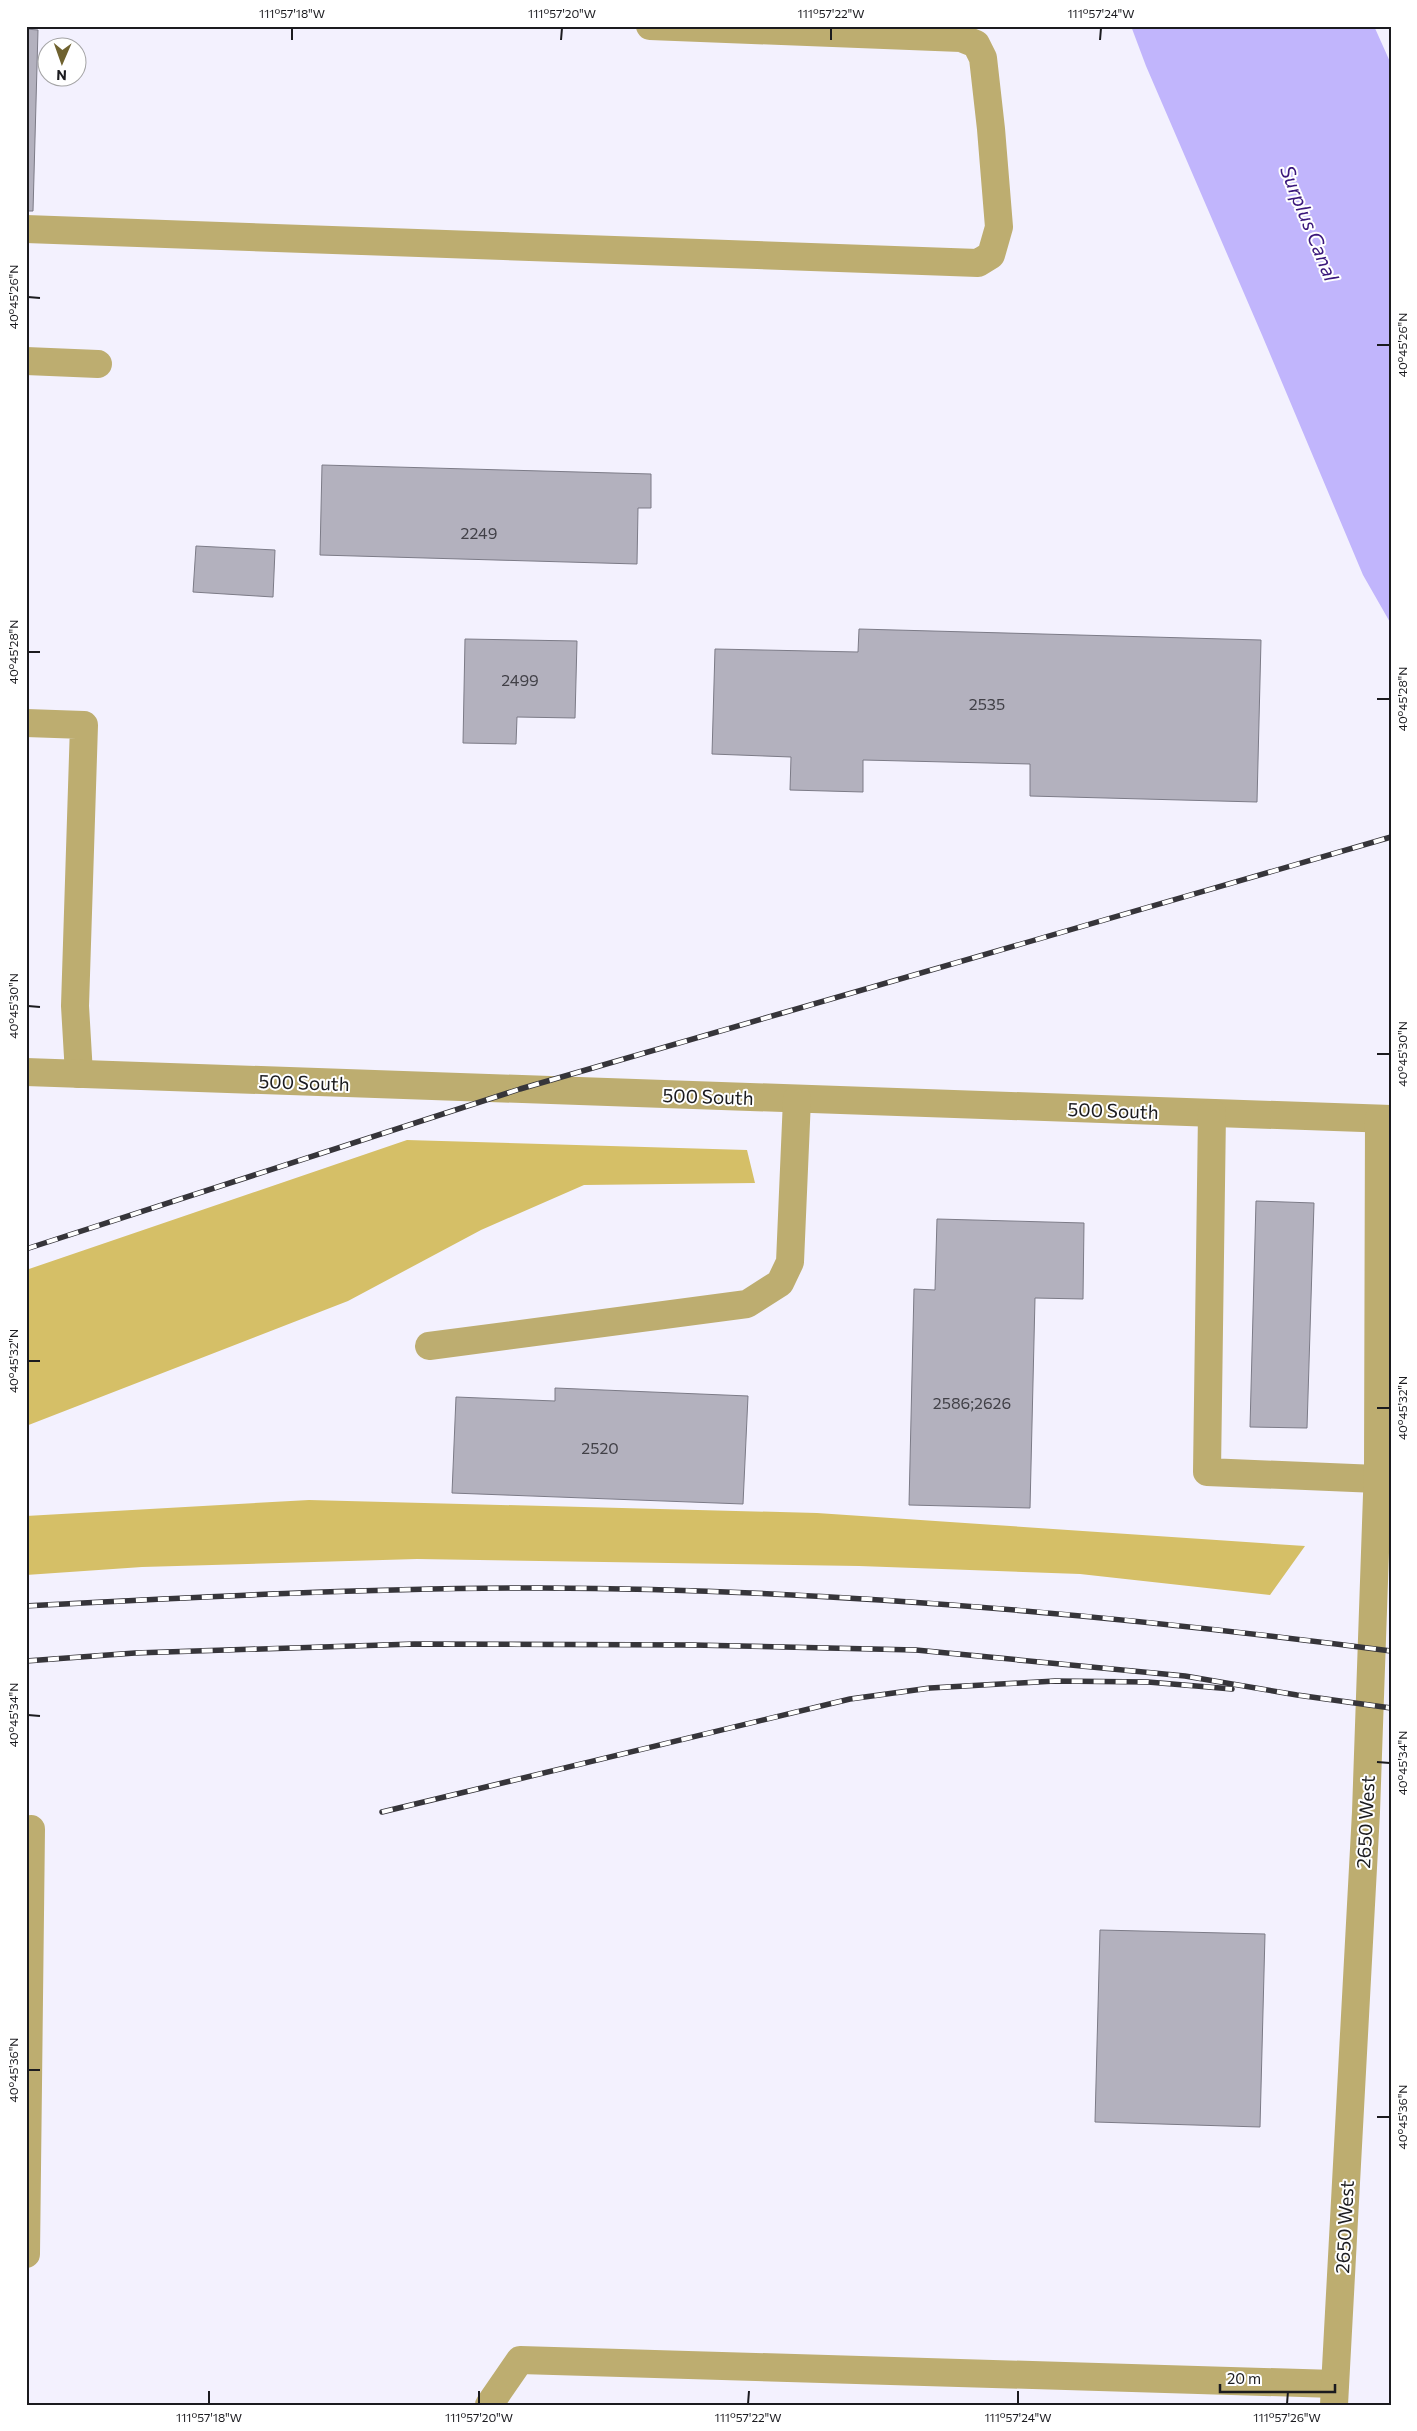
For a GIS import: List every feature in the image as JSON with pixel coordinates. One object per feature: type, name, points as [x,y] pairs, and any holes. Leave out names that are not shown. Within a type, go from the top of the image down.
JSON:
[{"type":"street","points":[[26,229],[978,263],[991,255],[999,227],[983,58],[976,44],[961,38],[650,26]]},
{"type":"street","points":[[26,361],[98,364]]},
{"type":"street","points":[[26,723],[84,726],[75,1006],[79,1074]]},
{"type":"street","name":"500 South","points":[[26,1072],[1385,1119]]},
{"type":"street","points":[[429,1346],[747,1304],[780,1283],[790,1262],[797,1099]]},
{"type":"street","points":[[1212,1113],[1207,1472],[1377,1479]]},
{"type":"street","name":"2650 West","points":[[1335,2394],[1366,1812],[1377,1479],[1385,1119]]},
{"type":"street","points":[[26,2254],[31,1829]]},
{"type":"street","points":[[489,2405],[520,2360],[1335,2394]]},
{"type":"shaded area","points":[[407,1140],[747,1150],[755,1183],[584,1185],[481,1230],[348,1301],[26,1426],[26,1270]]},
{"type":"shaded area","points":[[309,1500],[817,1513],[1305,1546],[1270,1595],[1080,1574],[859,1566],[417,1559],[142,1567],[26,1575],[26,1516]]},
{"type":"water","name":"Surplus Canal","points":[[1131,26],[1374,26],[1391,64],[1391,624],[1363,575],[1146,66]]},
{"type":"building","points":[[26,29],[38,30],[33,211],[26,211]]},
{"type":"building","points":[[322,465],[651,474],[651,508],[638,508],[637,564],[320,555]]},
{"type":"building","points":[[196,546],[275,550],[273,597],[193,592]]},
{"type":"building","points":[[859,629],[1261,640],[1257,802],[1030,796],[1030,764],[863,760],[863,792],[790,790],[791,757],[712,754],[715,649],[858,652]]},
{"type":"building","points":[[465,639],[577,641],[575,718],[517,717],[516,744],[463,743]]},
{"type":"building","points":[[1256,1201],[1314,1203],[1307,1428],[1250,1427]]},
{"type":"building","points":[[937,1219],[1084,1223],[1083,1299],[1035,1298],[1030,1508],[909,1505],[914,1289],[935,1290]]},
{"type":"building","points":[[555,1388],[748,1396],[743,1504],[452,1493],[456,1397],[555,1401]]},
{"type":"building","points":[[1100,1930],[1265,1934],[1260,2127],[1095,2122]]},
{"type":"railway","points":[[26,1249],[520,1089],[1391,837]]},
{"type":"railway","points":[[26,1606],[348,1591],[541,1588],[647,1589],[754,1593],[967,1606],[1179,1626],[1391,1651]]},
{"type":"railway","points":[[26,1661],[135,1653],[414,1644],[693,1645],[916,1650],[1185,1676],[1297,1695],[1391,1708]]},
{"type":"railway","points":[[382,1812],[850,1699],[930,1688],[1055,1681],[1148,1682],[1232,1689]]}]
